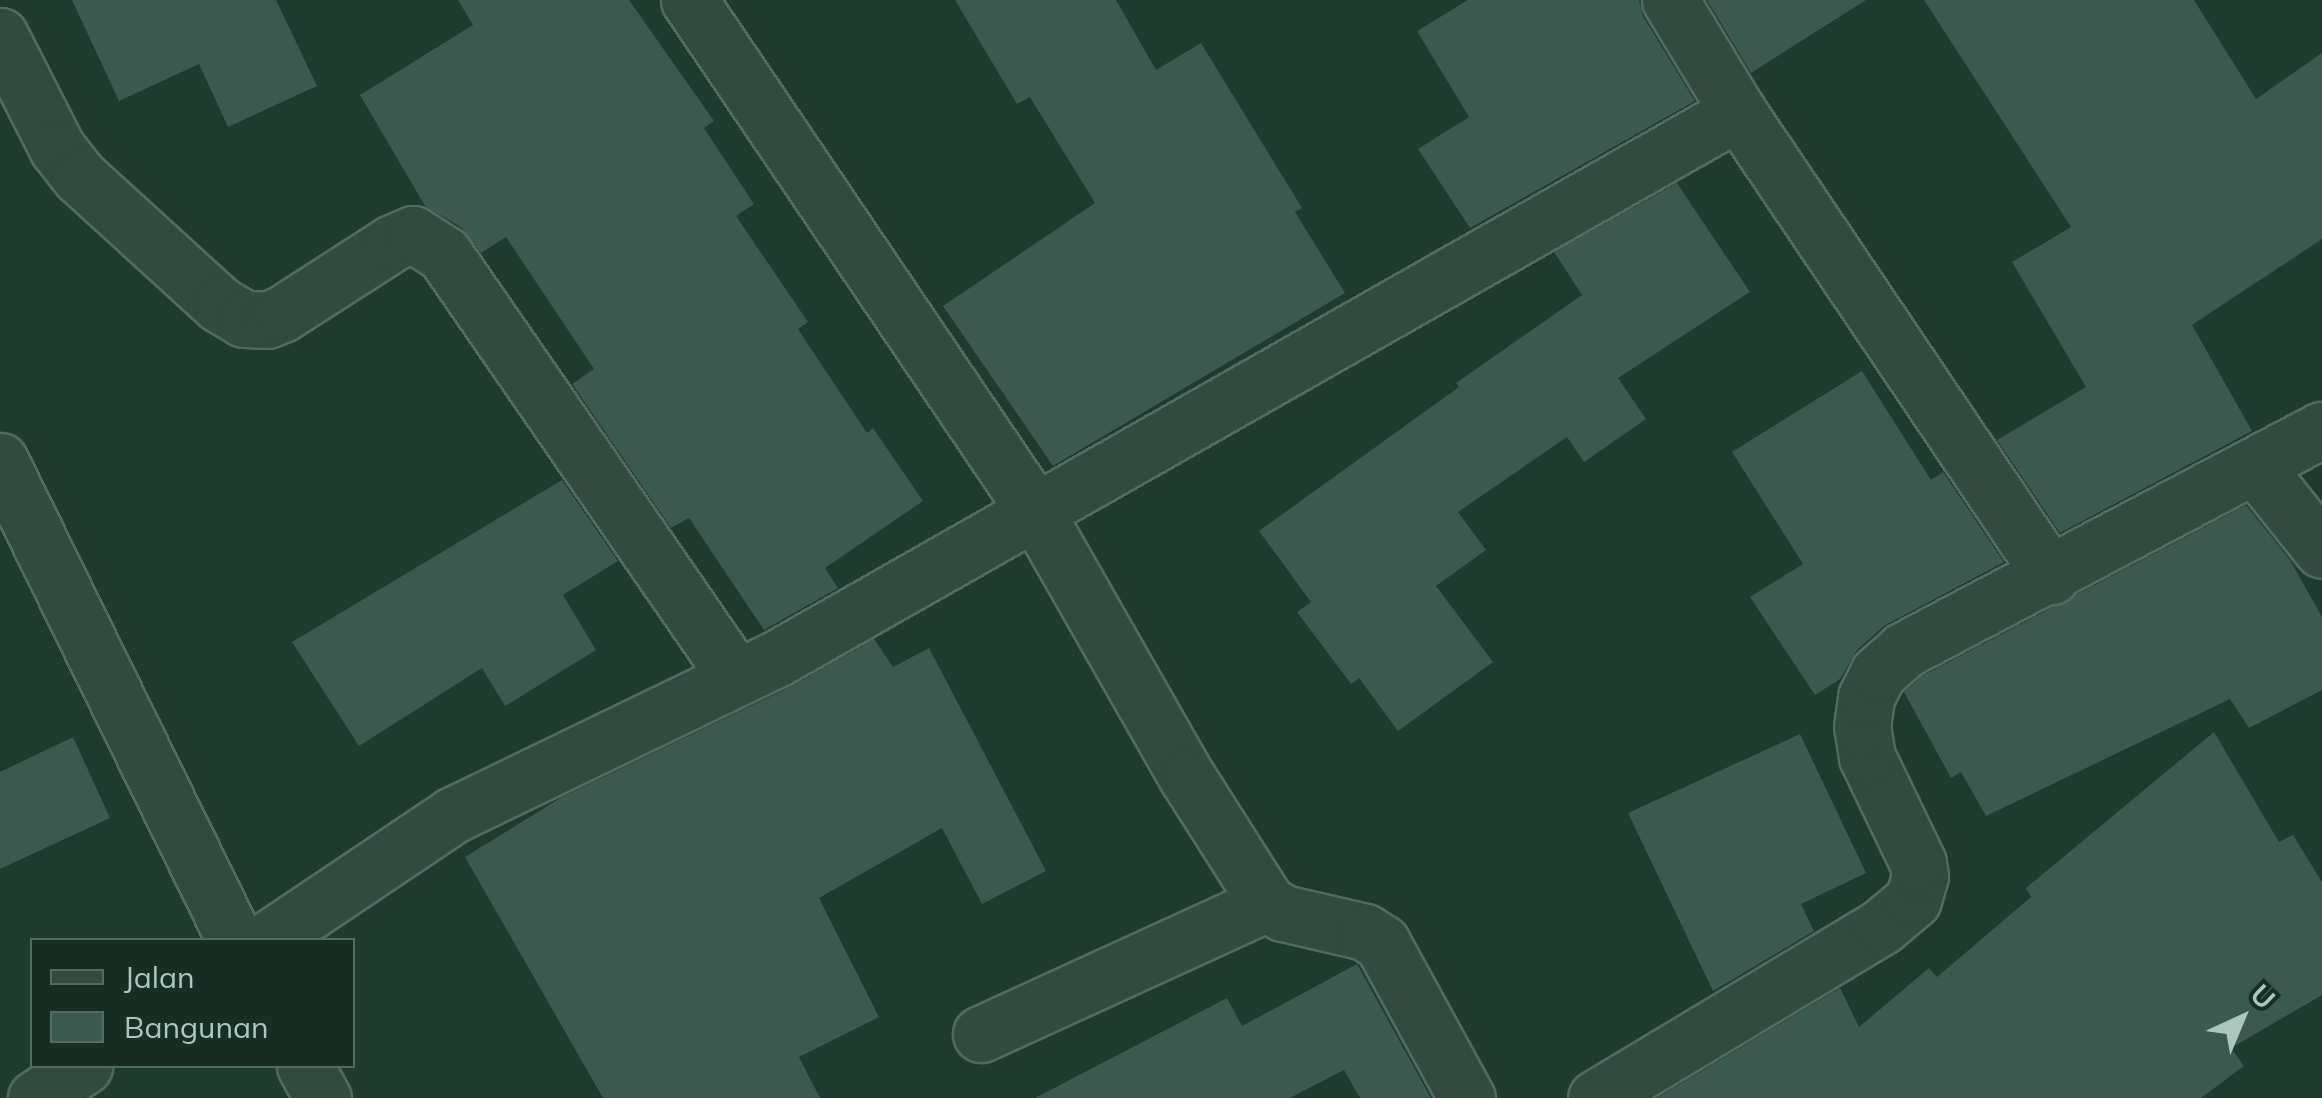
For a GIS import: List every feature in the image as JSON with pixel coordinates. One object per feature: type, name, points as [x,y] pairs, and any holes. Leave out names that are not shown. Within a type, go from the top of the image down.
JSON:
[{"type":"street","points":[[689,0],[1035,511],[1187,777],[1268,903],[1283,914],[1365,932],[1382,942],[1467,1098]]},
{"type":"street","points":[[1670,0],[1738,112],[2051,576]]},
{"type":"street","points":[[0,36],[57,148],[80,177],[219,304],[244,318],[267,320],[282,314],[392,242],[413,234],[444,254],[736,677]]},
{"type":"street","points":[[269,938],[453,815],[736,677],[1738,112]]},
{"type":"street","points":[[1596,1098],[1882,926],[1913,900],[1920,876],[1918,863],[1867,757],[1862,727],[1866,697],[1878,673],[1904,650],[2322,430]]},
{"type":"street","points":[[0,461],[235,938]]},
{"type":"street","points":[[2255,466],[2322,550]]},
{"type":"street","points":[[981,1034],[1268,903]]},
{"type":"street","points":[[36,1098],[81,1068]]},
{"type":"street","points":[[306,1068],[323,1098]]},
{"type":"building","points":[[72,0],[276,0],[317,86],[228,127],[199,64],[119,101]]},
{"type":"building","points":[[458,0],[629,0],[714,121],[704,128],[754,204],[736,216],[808,322],[798,329],[867,433],[873,428],[923,501],[825,568],[838,588],[764,630],[689,518],[671,528],[572,384],[594,369],[506,237],[481,253],[462,228],[425,206],[360,95],[473,25]]},
{"type":"building","points":[[955,0],[1116,0],[1156,70],[1201,43],[1302,208],[1295,212],[1345,293],[1053,466],[943,306],[1095,203],[1030,97],[1017,104]]},
{"type":"building","points":[[1468,0],[1639,0],[1643,16],[1695,101],[1470,228],[1418,149],[1469,117],[1417,31]]},
{"type":"building","points":[[1707,0],[1866,0],[1751,73]]},
{"type":"building","points":[[1924,0],[2194,0],[2256,99],[2322,53],[2322,239],[2192,325],[2252,431],[2060,533],[1997,440],[2086,387],[2012,262],[2071,227]]},
{"type":"building","points":[[1677,183],[1750,292],[1618,378],[1646,419],[1584,462],[1567,437],[1458,512],[1486,550],[1436,586],[1493,662],[1398,731],[1359,678],[1351,684],[1297,612],[1311,602],[1259,531],[1459,387],[1456,383],[1582,295],[1554,252]]},
{"type":"building","points":[[1862,371],[1931,480],[1943,472],[2004,562],[1884,626],[1857,650],[1840,679],[1815,695],[1750,597],[1803,564],[1732,452]]},
{"type":"building","points":[[562,480],[618,561],[563,595],[596,650],[505,706],[482,668],[359,746],[292,642]]},
{"type":"building","points":[[2246,505],[2290,560],[2322,617],[2322,690],[2249,728],[2230,699],[1986,816],[1961,772],[1951,778],[1904,692],[1922,676]]},
{"type":"building","points":[[874,639],[893,667],[929,648],[1046,871],[982,904],[942,828],[819,898],[879,1017],[799,1057],[820,1098],[603,1098],[465,857],[562,797],[790,687]]},
{"type":"building","points":[[2214,732],[2279,842],[2293,835],[2322,882],[2322,995],[2231,1048],[2244,1066],[2201,1098],[1657,1098],[1840,988],[1859,1027],[1929,968],[1937,977],[2031,897],[2026,888]]},
{"type":"building","points":[[1800,734],[1866,873],[1801,904],[1814,931],[1713,991],[1628,813]]},
{"type":"building","points":[[73,737],[110,818],[0,869],[0,772]]},
{"type":"building","points":[[1357,964],[1431,1098],[1360,1098],[1344,1070],[1290,1098],[1035,1098],[1227,998],[1242,1026]]}]
